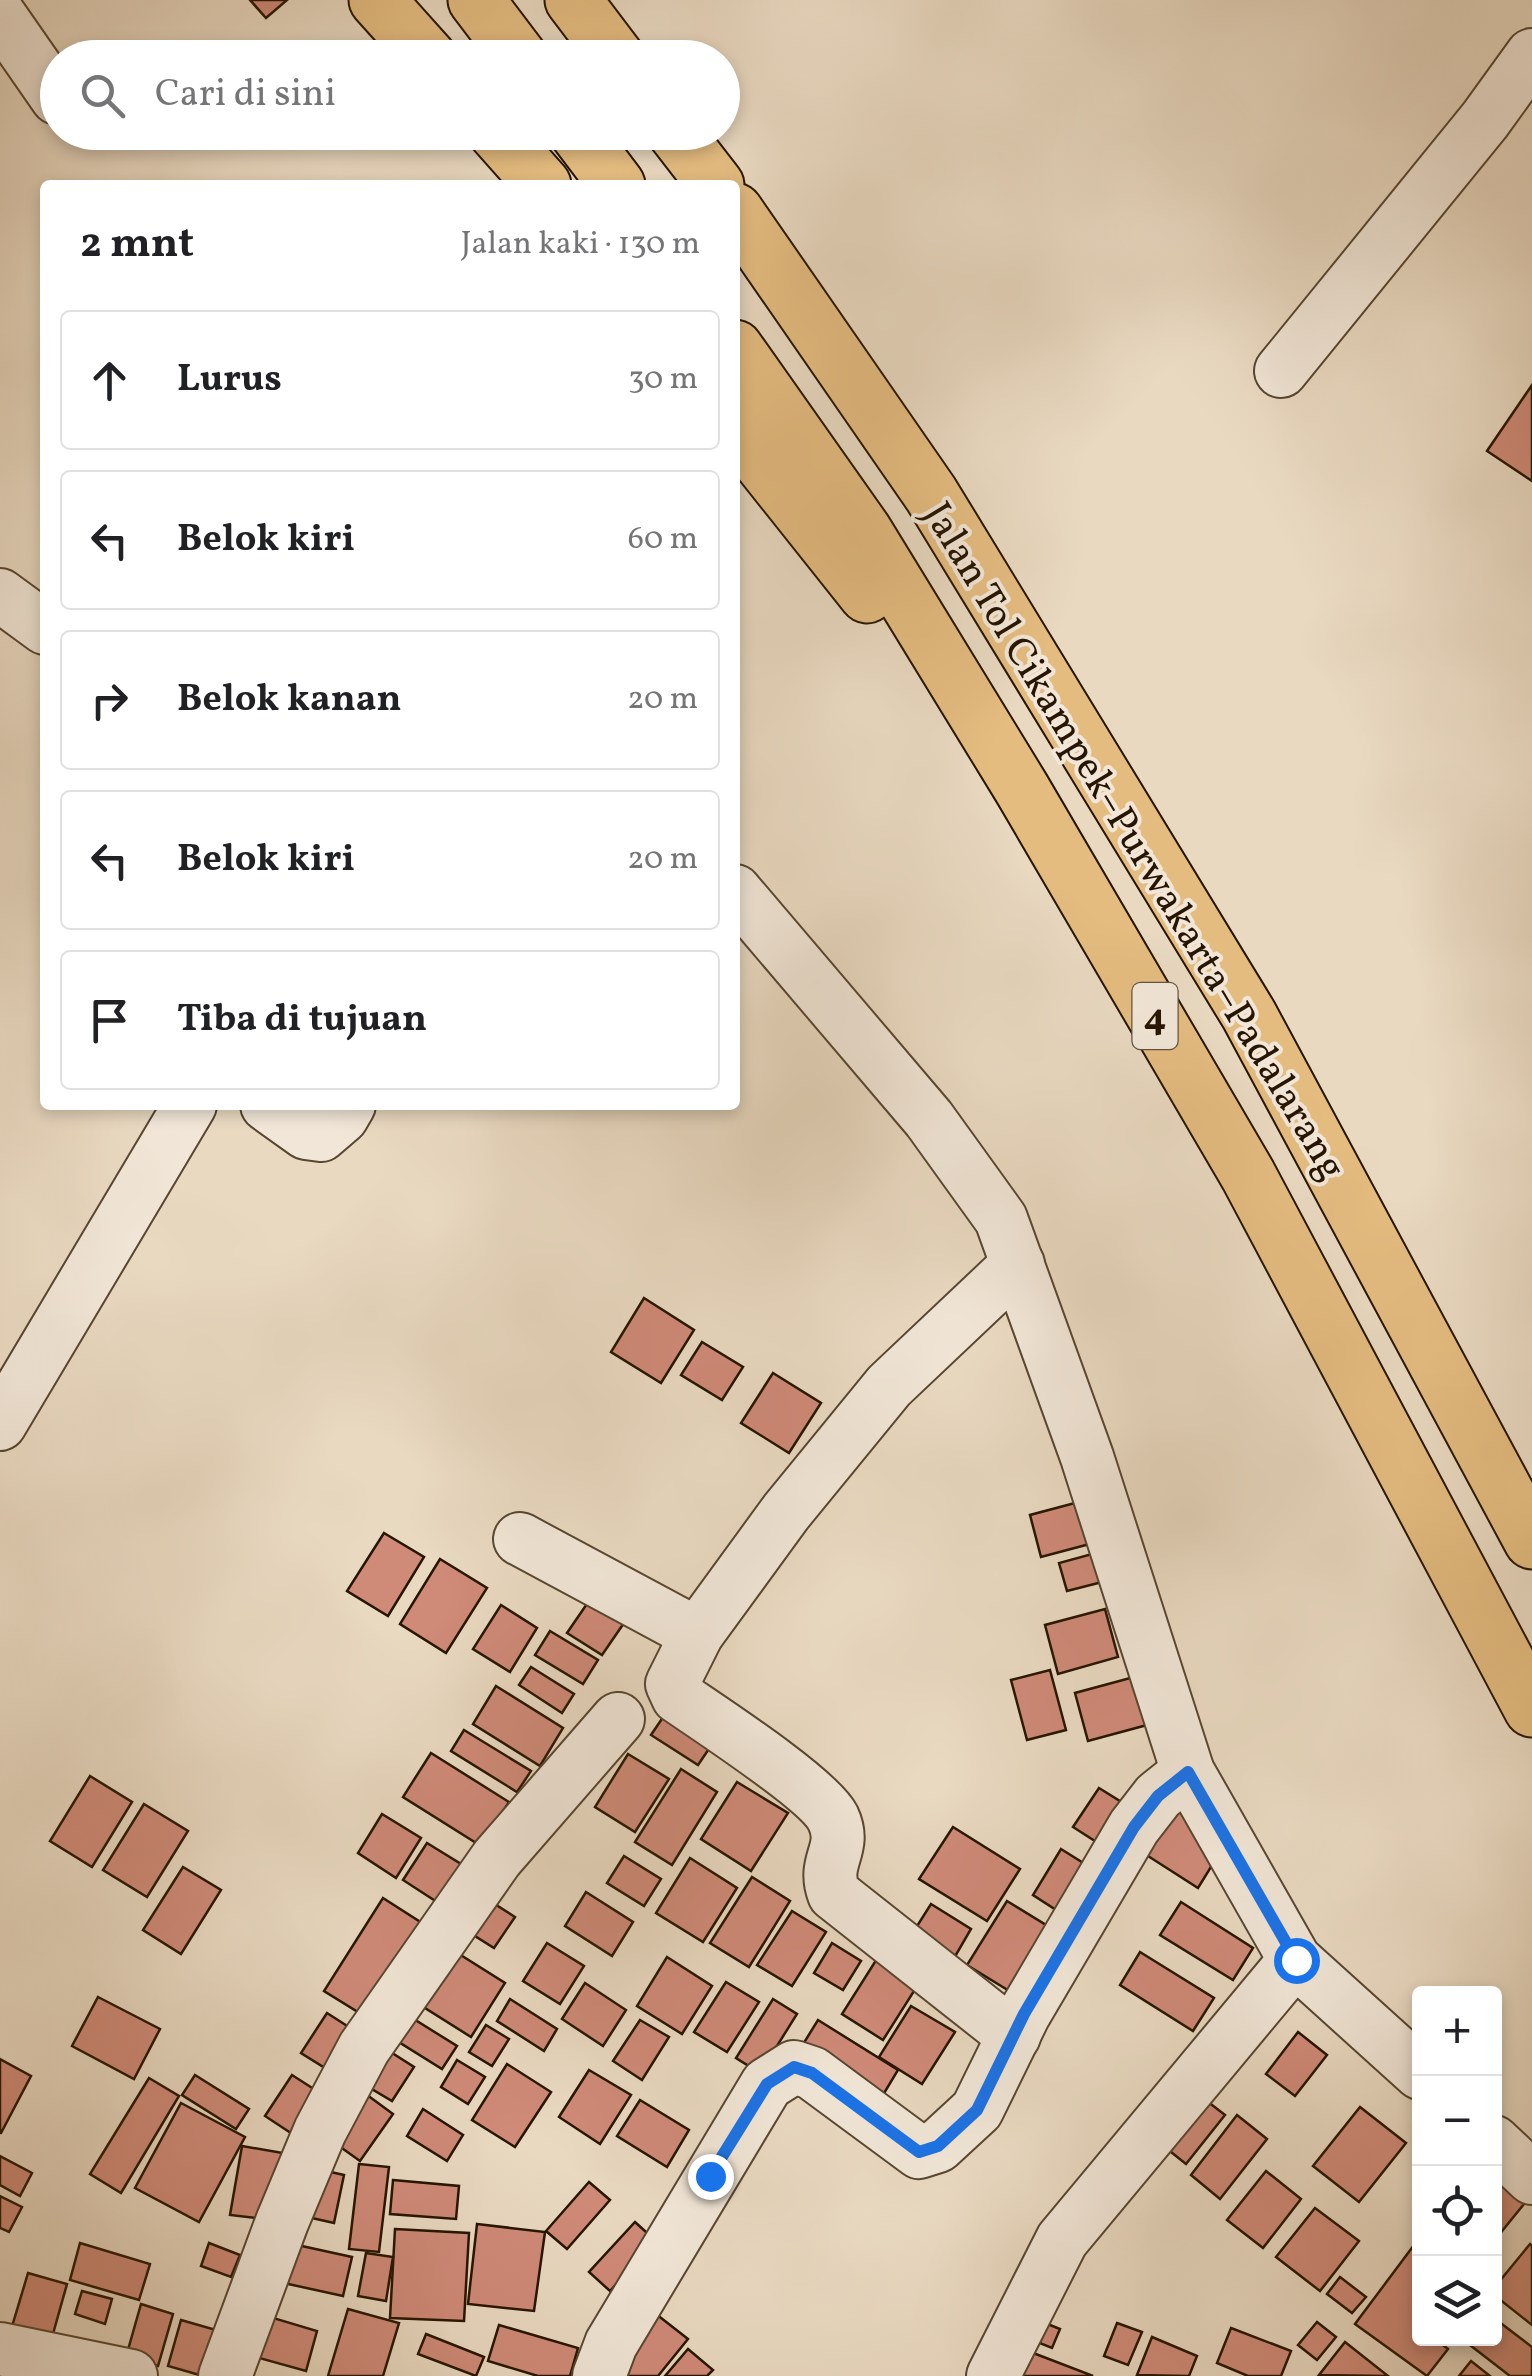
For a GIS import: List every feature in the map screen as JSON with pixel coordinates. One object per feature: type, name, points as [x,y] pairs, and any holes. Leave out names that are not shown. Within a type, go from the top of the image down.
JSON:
[{"type":"highway","points":[[377,0],[413,40]]},
{"type":"highway","points":[[476,0],[506,40]]},
{"type":"highway","points":[[573,0],[604,40]]},
{"type":"highway","points":[[512,150],[539,180]]},
{"type":"highway","points":[[591,150],[613,180]]},
{"type":"highway","points":[[690,150],[712,180]]},
{"type":"highway","name":"Jalan Tol Cikampek–Purwakarta–Padalarang","points":[[740,218],[931,494],[1249,1015],[1532,1541]]},
{"type":"highway","name":"Jalan Tol Cikampek–Purwakarta–Padalarang","points":[[740,355],[864,531],[1022,788],[1248,1175],[1532,1709]]},
{"type":"highway","points":[[740,434],[1022,788]]},
{"type":"street","points":[[0,16],[40,74]]},
{"type":"street","points":[[1281,371],[1485,120],[1532,55]]},
{"type":"street","points":[[0,595],[40,624]]},
{"type":"street","points":[[740,897],[929,1119],[1001,1219],[1087,1457],[1188,1772],[1296,1960],[1412,2066]]},
{"type":"street","points":[[0,1424],[187,1110]]},
{"type":"street","points":[[274,1110],[306,1132],[320,1135],[342,1118],[346,1110]]},
{"type":"street","points":[[1014,2036],[834,1894],[827,1873],[838,1849],[838,1833],[824,1806],[674,1693],[674,1676],[697,1634],[786,1512],[889,1386],[1018,1264]]},
{"type":"street","points":[[520,1540],[697,1634]]},
{"type":"street","points":[[225,2376],[320,2131],[364,2048],[497,1858],[618,1719]]},
{"type":"street","points":[[599,2376],[611,2344],[767,2084],[794,2067],[812,2073],[919,2152],[938,2146],[977,2110],[1014,2036],[1134,1827],[1158,1796],[1188,1772]]},
{"type":"street","points":[[994,2376],[1062,2240],[1296,1960]]},
{"type":"street","points":[[1502,2150],[1532,2178]]},
{"type":"street","points":[[0,2349],[131,2376]]},
{"type":"building","points":[[250,0],[287,0],[266,18]]},
{"type":"building","points":[[1532,385],[1532,481],[1487,451]]},
{"type":"building","points":[[644,1298],[694,1330],[661,1383],[611,1352]]},
{"type":"building","points":[[702,1342],[743,1367],[722,1400],[681,1375]]},
{"type":"building","points":[[773,1373],[821,1403],[789,1453],[741,1423]]},
{"type":"building","points":[[1086,1500],[1097,1542],[1041,1557],[1030,1515]]},
{"type":"building","points":[[384,1533],[424,1557],[388,1616],[347,1591]]},
{"type":"building","points":[[1103,1551],[1110,1580],[1067,1591],[1059,1563]]},
{"type":"building","points":[[440,1559],[487,1588],[446,1653],[400,1624]]},
{"type":"building","points":[[591,1598],[626,1620],[602,1655],[567,1633]]},
{"type":"building","points":[[501,1605],[537,1628],[510,1672],[473,1649]]},
{"type":"building","points":[[1105,1609],[1118,1657],[1058,1674],[1045,1625]]},
{"type":"building","points":[[550,1631],[598,1660],[583,1684],[535,1655]]},
{"type":"building","points":[[531,1667],[574,1694],[562,1713],[519,1685]]},
{"type":"building","points":[[1050,1670],[1066,1730],[1027,1740],[1011,1680]]},
{"type":"building","points":[[1145,1674],[1158,1722],[1088,1741],[1075,1693]]},
{"type":"building","points":[[496,1686],[563,1728],[540,1766],[473,1724]]},
{"type":"building","points":[[674,1701],[721,1731],[698,1765],[651,1735]]},
{"type":"building","points":[[464,1730],[531,1771],[517,1792],[451,1751]]},
{"type":"building","points":[[431,1753],[509,1802],[481,1846],[403,1797]]},
{"type":"building","points":[[628,1754],[669,1779],[635,1832],[595,1807]]},
{"type":"building","points":[[681,1769],[717,1792],[672,1865],[635,1842]]},
{"type":"building","points":[[90,1776],[132,1802],[92,1867],[50,1841]]},
{"type":"building","points":[[737,1782],[788,1813],[751,1871],[701,1839]]},
{"type":"building","points":[[1099,1788],[1123,1803],[1098,1843],[1073,1827]]},
{"type":"building","points":[[1167,1803],[1227,1841],[1198,1888],[1137,1849]]},
{"type":"building","points":[[144,1804],[188,1831],[147,1897],[103,1870]]},
{"type":"building","points":[[382,1814],[421,1838],[396,1878],[358,1853]]},
{"type":"building","points":[[953,1827],[1020,1869],[987,1921],[919,1879]]},
{"type":"building","points":[[427,1843],[461,1864],[437,1902],[403,1880]]},
{"type":"building","points":[[1061,1849],[1096,1871],[1067,1917],[1033,1895]]},
{"type":"building","points":[[624,1856],[661,1879],[644,1906],[607,1883]]},
{"type":"building","points":[[690,1858],[737,1888],[703,1942],[656,1913]]},
{"type":"building","points":[[183,1867],[221,1890],[181,1954],[143,1930]]},
{"type":"building","points":[[752,1877],[790,1901],[749,1967],[710,1943]]},
{"type":"building","points":[[476,1892],[515,1917],[494,1948],[456,1924]]},
{"type":"building","points":[[586,1892],[633,1922],[612,1956],[565,1926]]},
{"type":"building","points":[[383,1898],[425,1925],[366,2017],[324,1991]]},
{"type":"building","points":[[1007,1901],[1059,1933],[1019,1997],[967,1965]]},
{"type":"building","points":[[1181,1902],[1253,1948],[1233,1980],[1160,1935]]},
{"type":"building","points":[[931,1904],[971,1929],[953,1960],[912,1934]]},
{"type":"building","points":[[792,1911],[826,1932],[792,1986],[757,1965]]},
{"type":"building","points":[[440,1942],[505,1983],[471,2037],[406,1996]]},
{"type":"building","points":[[547,1943],[584,1966],[560,2004],[523,1981]]},
{"type":"building","points":[[832,1943],[861,1961],[843,1990],[814,1973]]},
{"type":"building","points":[[1140,1952],[1214,1998],[1193,2031],[1120,1985]]},
{"type":"building","points":[[880,1954],[921,1980],[883,2040],[842,2014]]},
{"type":"building","points":[[667,1957],[712,1986],[682,2034],[637,2006]]},
{"type":"building","points":[[726,1982],[759,2002],[727,2052],[694,2032]]},
{"type":"building","points":[[585,1983],[626,2010],[603,2046],[562,2019]]},
{"type":"building","points":[[98,1997],[160,2029],[134,2079],[72,2046]]},
{"type":"building","points":[[510,1999],[557,2029],[544,2051],[497,2021]]},
{"type":"building","points":[[773,1999],[797,2014],[760,2073],[736,2058]]},
{"type":"building","points":[[911,2006],[955,2032],[922,2084],[879,2057]]},
{"type":"building","points":[[327,2013],[366,2038],[341,2078],[301,2053]]},
{"type":"building","points":[[409,2016],[457,2046],[442,2069],[394,2039]]},
{"type":"building","points":[[640,2020],[669,2037],[642,2080],[613,2061]]},
{"type":"building","points":[[818,2020],[898,2070],[877,2105],[797,2054]]},
{"type":"building","points":[[486,2025],[509,2039],[492,2066],[469,2052]]},
{"type":"building","points":[[1298,2032],[1327,2055],[1295,2096],[1266,2074]]},
{"type":"building","points":[[378,2044],[414,2067],[392,2101],[355,2079]]},
{"type":"building","points":[[0,2059],[31,2076],[1,2133],[0,2133]]},
{"type":"building","points":[[457,2060],[485,2077],[468,2104],[441,2087]]},
{"type":"building","points":[[507,2064],[551,2092],[515,2147],[472,2120]]},
{"type":"building","points":[[589,2070],[631,2095],[600,2144],[559,2117]]},
{"type":"building","points":[[195,2075],[249,2109],[236,2129],[182,2095]]},
{"type":"building","points":[[292,2075],[331,2100],[303,2141],[265,2116]]},
{"type":"building","points":[[149,2078],[179,2096],[121,2193],[90,2174]]},
{"type":"building","points":[[1190,2088],[1225,2115],[1186,2164],[1151,2136]]},
{"type":"building","points":[[359,2089],[393,2114],[360,2161],[325,2136]]},
{"type":"building","points":[[640,2100],[689,2130],[667,2167],[617,2136]]},
{"type":"building","points":[[181,2103],[245,2137],[199,2222],[135,2188]]},
{"type":"building","points":[[1360,2107],[1406,2143],[1359,2202],[1313,2166]]},
{"type":"building","points":[[423,2109],[463,2135],[447,2161],[407,2136]]},
{"type":"building","points":[[1237,2115],[1267,2139],[1220,2199],[1191,2175]]},
{"type":"building","points":[[242,2146],[294,2155],[273,2220],[230,2215]]},
{"type":"building","points":[[0,2156],[32,2173],[20,2196],[0,2185]]},
{"type":"building","points":[[1502,2163],[1532,2194],[1502,2231]]},
{"type":"building","points":[[359,2164],[389,2167],[379,2252],[349,2249]]},
{"type":"building","points":[[313,2168],[344,2175],[334,2223],[303,2216]]},
{"type":"building","points":[[1266,2171],[1301,2199],[1263,2248],[1227,2220]]},
{"type":"building","points":[[393,2180],[459,2186],[456,2219],[390,2214]]},
{"type":"building","points":[[589,2182],[610,2200],[567,2249],[546,2231]]},
{"type":"building","points":[[0,2196],[22,2207],[9,2232],[0,2228]]},
{"type":"building","points":[[1315,2208],[1359,2241],[1320,2291],[1276,2257]]},
{"type":"building","points":[[635,2222],[656,2241],[610,2291],[589,2272]]},
{"type":"building","points":[[477,2224],[545,2232],[534,2311],[468,2304]]},
{"type":"building","points":[[395,2229],[469,2233],[464,2321],[390,2318]]},
{"type":"building","points":[[279,2241],[352,2257],[343,2296],[270,2280]]},
{"type":"building","points":[[80,2243],[150,2264],[139,2300],[70,2280]]},
{"type":"building","points":[[209,2243],[240,2255],[231,2277],[201,2266]]},
{"type":"building","points":[[1530,2244],[1532,2325],[1502,2301],[1502,2278]]},
{"type":"building","points":[[1412,2248],[1412,2346],[1448,2349],[1427,2376],[1355,2324]]},
{"type":"building","points":[[366,2253],[393,2257],[386,2301],[358,2296]]},
{"type":"building","points":[[28,2273],[67,2284],[51,2341],[11,2330]]},
{"type":"building","points":[[1340,2277],[1366,2297],[1352,2313],[1327,2294]]},
{"type":"building","points":[[82,2291],[112,2299],[105,2324],[75,2314]]},
{"type":"building","points":[[141,2304],[173,2314],[158,2366],[126,2357]]},
{"type":"building","points":[[348,2309],[399,2323],[383,2376],[328,2376]]},
{"type":"building","points":[[250,2311],[317,2331],[306,2371],[238,2352]]},
{"type":"building","points":[[656,2314],[688,2339],[658,2376],[612,2376]]},
{"type":"building","points":[[1030,2317],[1060,2329],[1052,2348],[1022,2336]]},
{"type":"building","points":[[181,2320],[223,2332],[203,2376],[168,2366]]},
{"type":"building","points":[[1317,2322],[1336,2337],[1317,2360],[1298,2345]]},
{"type":"building","points":[[1117,2323],[1142,2332],[1128,2365],[1104,2356]]},
{"type":"building","points":[[1502,2324],[1532,2347],[1532,2376],[1510,2376],[1471,2346],[1502,2346]]},
{"type":"building","points":[[499,2325],[578,2348],[570,2376],[538,2376],[488,2361]]},
{"type":"building","points":[[1231,2328],[1291,2351],[1281,2376],[1248,2376],[1217,2363]]},
{"type":"building","points":[[426,2334],[484,2357],[476,2376],[418,2354]]},
{"type":"building","points":[[1152,2337],[1197,2356],[1189,2376],[1137,2375]]},
{"type":"building","points":[[1345,2342],[1388,2376],[1319,2375]]},
{"type":"building","points":[[688,2349],[713,2370],[707,2376],[665,2376]]},
{"type":"building","points":[[1028,2351],[1093,2376],[1019,2376]]},
{"type":"building","points":[[1471,2361],[1490,2376],[1459,2376]]},
{"type":"route","points":[[710,2176],[767,2084],[794,2067],[812,2073],[919,2152],[938,2146],[977,2110],[1024,2014],[1134,1827],[1158,1796],[1188,1772],[1296,1960]]}]
